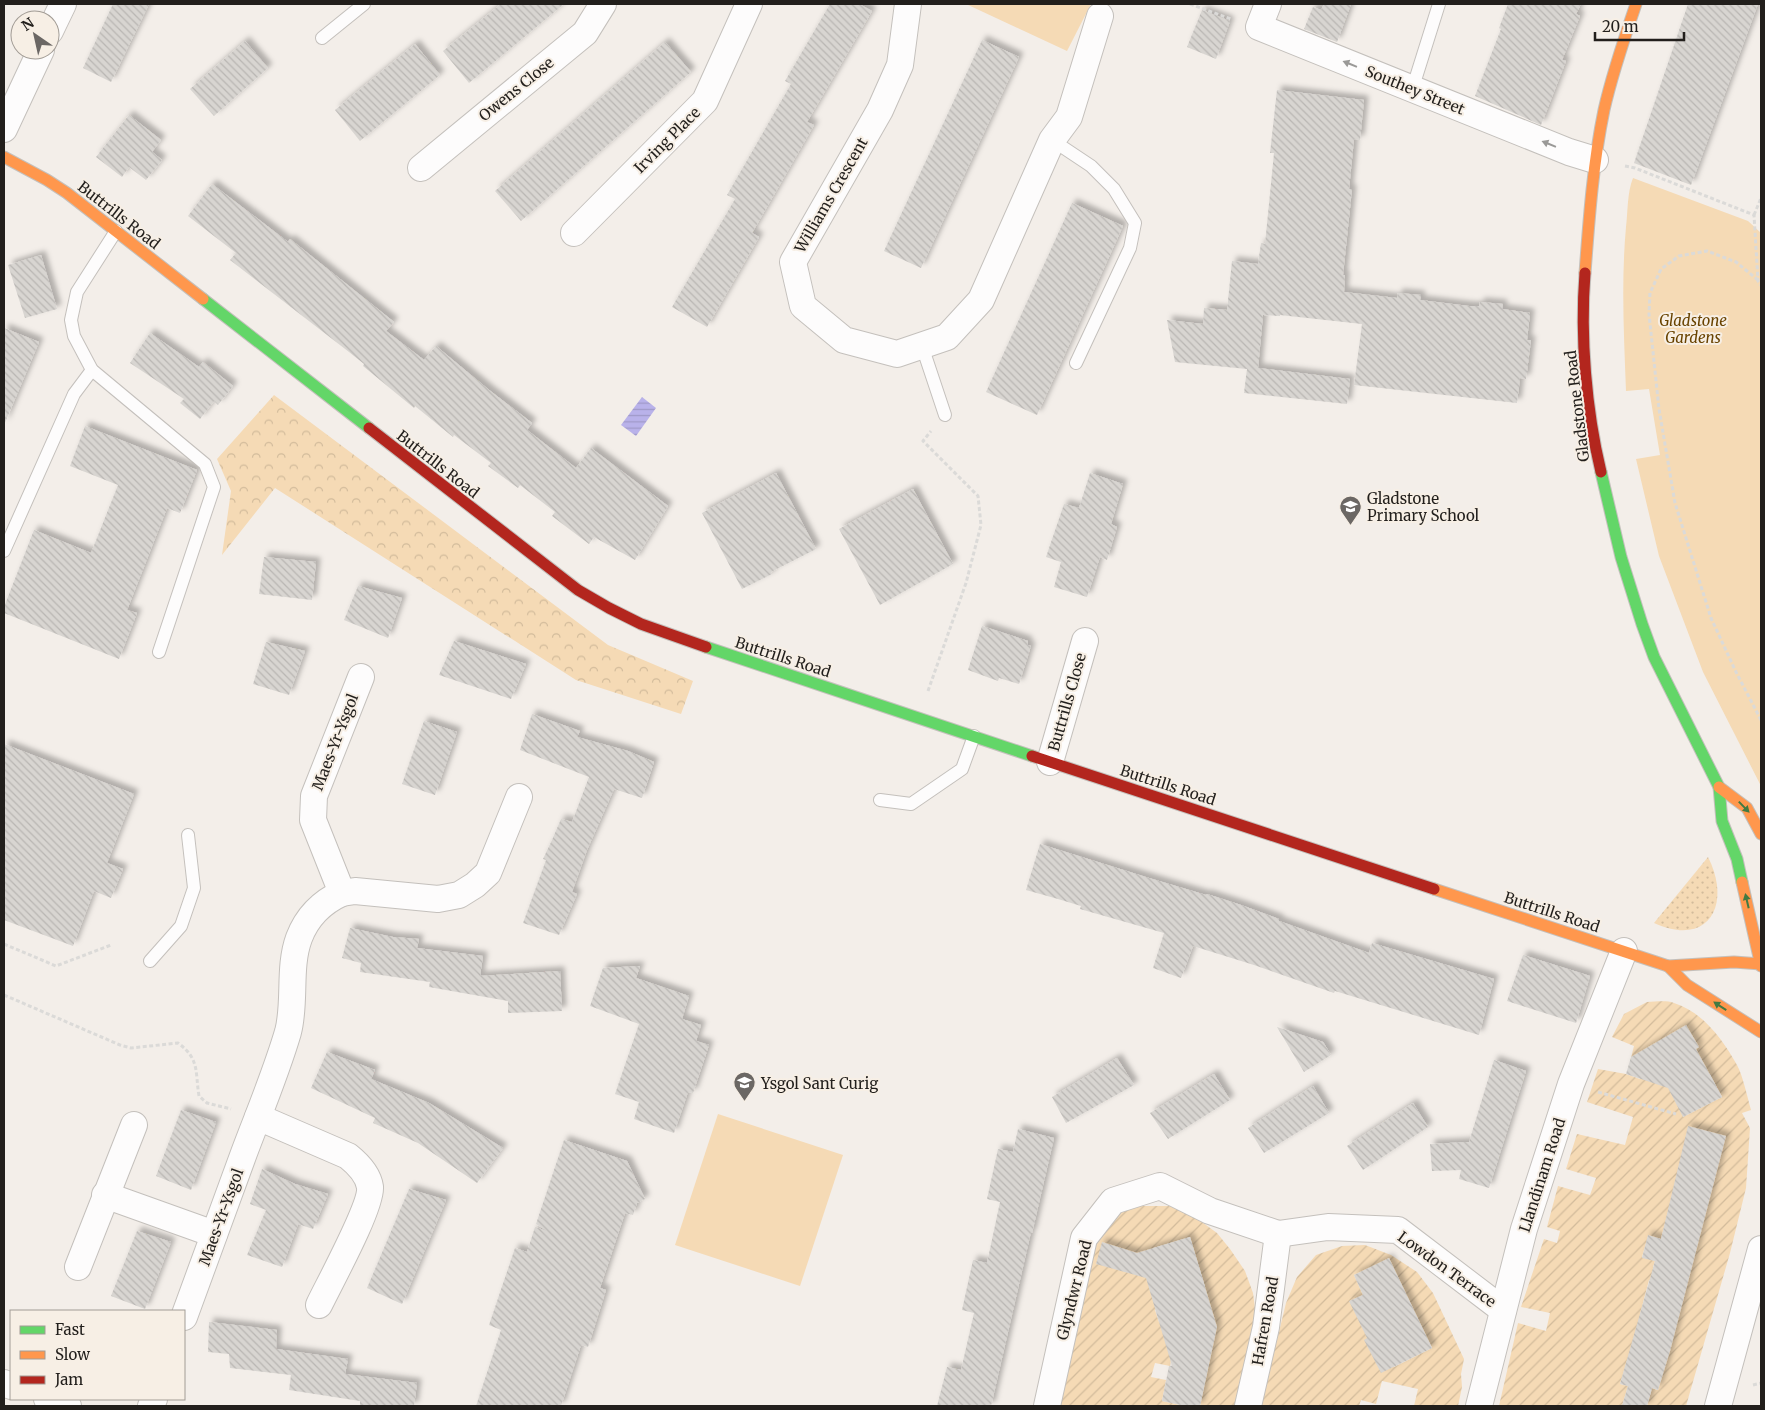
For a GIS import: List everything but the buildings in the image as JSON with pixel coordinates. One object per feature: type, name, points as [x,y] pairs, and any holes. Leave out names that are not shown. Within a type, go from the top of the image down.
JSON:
[{"type":"street","name":"Owens Close","points":[[421,168],[585,33],[603,4]]},
{"type":"street","name":"Irving Place","points":[[574,233],[704,101],[749,4]]},
{"type":"street","name":"Williams Crescent","points":[[908,4],[900,65],[880,110],[792,262],[802,306],[844,340],[897,354],[947,337],[981,300],[1052,140],[1069,117],[1100,16]]},
{"type":"street","name":"Gladstone Road","points":[[1636,4],[1618,58],[1604,110],[1595,160],[1586,244],[1583,296],[1584,357],[1599,463],[1620,557],[1642,624],[1668,686],[1719,787],[1722,821],[1737,859],[1761,965]]},
{"type":"street","name":"Southey Street","points":[[1263,16],[1412,90],[1569,152],[1595,160]]},
{"type":"street","points":[[4,129],[36,60]]},
{"type":"street","name":"Buttrills Road","points":[[4,158],[60,189],[568,583],[625,618],[652,629],[1050,762],[1668,966],[1734,962],[1761,965]]},
{"type":"street","name":"Buttrills Close","points":[[1050,762],[1085,641]]},
{"type":"street","name":"Maes-Yr-Ysgol","points":[[185,1314],[258,1117],[290,1023],[295,957],[299,939],[306,924],[319,908],[330,899],[342,893],[313,820],[314,796],[361,676]]},
{"type":"street","name":"Gladstone Road","points":[[1719,787],[1747,808],[1761,834]]},
{"type":"street","points":[[342,893],[355,891],[438,899],[459,895],[488,874],[519,797]]},
{"type":"street","name":"Llandinam Road","points":[[1479,1406],[1524,1229],[1571,1084],[1624,951]]},
{"type":"street","name":"Buttrills Road","points":[[1668,966],[1687,985],[1761,1032]]},
{"type":"street","points":[[258,1117],[348,1156],[359,1165],[370,1187],[363,1214],[319,1305]]},
{"type":"street","points":[[78,1267],[134,1125]]},
{"type":"street","name":"Lowdon Terrace","points":[[1160,1186],[1210,1210],[1278,1234],[1328,1227],[1398,1230],[1503,1310]]},
{"type":"street","name":"Glyndwr Road","points":[[1047,1406],[1084,1238],[1113,1201],[1160,1186]]},
{"type":"street","points":[[106,1195],[214,1234]]},
{"type":"street","name":"Hafren Road","points":[[1248,1406],[1266,1327],[1278,1234]]},
{"type":"street","points":[[1718,1406],[1761,1249]]},
{"type":"street","points":[[50,1400],[68,1406]]},
{"type":"lane","points":[[322,38],[364,4]]},
{"type":"lane","points":[[1412,90],[1439,4]]},
{"type":"lane","points":[[1052,140],[1090,166],[1114,189],[1135,222],[1130,248],[1076,363]]},
{"type":"lane","points":[[116,231],[78,292],[70,320],[74,336],[92,370],[205,464],[214,487],[159,652]]},
{"type":"lane","points":[[922,346],[945,415]]},
{"type":"lane","points":[[4,551],[74,394],[92,370]]},
{"type":"lane","points":[[880,800],[911,804],[962,769],[974,736]]},
{"type":"lane","points":[[150,961],[181,926],[194,888],[188,835]]},
{"type":"path","points":[[1190,4],[1238,22],[1263,16]]},
{"type":"path","points":[[1595,160],[1636,168],[1754,215]]},
{"type":"path","points":[[1758,280],[1754,215],[1761,198]]},
{"type":"path","points":[[1761,285],[1758,280],[1736,262],[1707,251],[1679,256],[1660,269],[1650,293],[1649,314],[1659,409],[1675,504],[1712,618],[1736,672],[1761,720]]},
{"type":"path","points":[[926,696],[966,583],[981,525],[978,496],[923,440],[945,415]]},
{"type":"path","points":[[4,944],[56,966],[111,945]]},
{"type":"path","points":[[4,995],[120,1045],[131,1048],[178,1043],[188,1050],[196,1063],[199,1096],[207,1103],[258,1117]]},
{"type":"path","points":[[1571,1084],[1676,1114]]},
{"type":"green space","points":[[966,4],[1091,4],[1067,51]]},
{"type":"green space","name":"Gladstone Gardens","points":[[1633,178],[1748,221],[1761,233],[1761,786],[1703,672],[1659,556],[1636,459],[1660,455],[1649,389],[1626,391],[1623,309],[1624,248],[1628,202]]},
{"type":"green space","points":[[274,395],[608,645],[693,681],[681,714],[576,680],[275,488],[222,555],[231,491],[217,459]]},
{"type":"green space","points":[[1708,857],[1715,874],[1717,891],[1716,905],[1711,917],[1702,925],[1689,930],[1673,929],[1654,923]]},
{"type":"green space","points":[[1660,1001],[1674,1003],[1694,1013],[1719,1037],[1737,1065],[1751,1110],[1742,1113],[1750,1128],[1746,1188],[1730,1253],[1686,1406],[1647,1406],[1652,1388],[1658,1390],[1664,1366],[1628,1357],[1620,1384],[1628,1386],[1622,1406],[1499,1406],[1518,1323],[1546,1331],[1550,1313],[1521,1307],[1544,1239],[1557,1243],[1560,1231],[1547,1227],[1558,1186],[1590,1195],[1596,1178],[1566,1169],[1577,1134],[1625,1145],[1633,1117],[1587,1102],[1598,1069],[1626,1074],[1640,1079],[1644,1066],[1630,1062],[1634,1046],[1612,1037],[1624,1014],[1647,1002]],"holes":[[[1686,1025],[1704,1078],[1710,1074],[1722,1097],[1683,1117]],[[1671,1200],[1689,1276],[1653,1267],[1655,1261],[1642,1257],[1648,1236],[1661,1239]],[[1649,1280],[1686,1290],[1640,1314]]]},
{"type":"green space","points":[[718,1114],[843,1155],[800,1286],[675,1245]]},
{"type":"green space","points":[[1135,1206],[1169,1206],[1195,1217],[1217,1233],[1245,1271],[1253,1293],[1256,1315],[1240,1406],[1200,1406],[1210,1358],[1173,1350],[1170,1366],[1155,1363],[1151,1377],[1166,1380],[1162,1401],[1185,1406],[1056,1406],[1093,1243],[1115,1215]],"holes":[[[1190,1237],[1205,1286],[1173,1318],[1159,1322],[1155,1310],[1167,1306],[1153,1248]]]},
{"type":"green space","points":[[1365,1245],[1391,1255],[1417,1272],[1433,1293],[1464,1359],[1461,1374],[1462,1387],[1458,1406],[1414,1406],[1418,1389],[1382,1381],[1376,1404],[1361,1400],[1359,1406],[1259,1406],[1286,1303],[1297,1277],[1316,1255],[1342,1246]],"holes":[[[1389,1259],[1432,1348],[1394,1367],[1383,1346],[1350,1301],[1363,1295],[1354,1275]]]},
{"type":"shaded area","points":[[642,397],[656,408],[636,436],[621,425]]},
{"type":"traffic: fast","points":[[203,299],[369,428]]},
{"type":"traffic: fast","points":[[1601,472],[1621,557],[1642,624],[1654,657],[1719,787],[1722,821],[1737,859],[1742,882]]},
{"type":"traffic: fast","points":[[706,647],[1032,756]]},
{"type":"traffic: slow","points":[[1585,273],[1592,191],[1600,130],[1611,83],[1636,4]]},
{"type":"traffic: slow","points":[[4,157],[67,193],[203,299]]},
{"type":"traffic: slow","points":[[1719,787],[1747,808],[1761,834]]},
{"type":"traffic: slow","points":[[1742,882],[1761,966]]},
{"type":"traffic: slow","points":[[1434,889],[1668,966],[1734,962],[1761,964]]},
{"type":"traffic: slow","points":[[1668,966],[1687,985],[1761,1032]]},
{"type":"traffic: jam","points":[[1585,273],[1583,322],[1585,373],[1591,424],[1601,472]]},
{"type":"traffic: jam","points":[[369,428],[578,590],[641,624],[706,647]]},
{"type":"traffic: jam","points":[[1032,756],[1434,889]]},
{"type":"place","name":"Gladstone Primary School","points":[[1351,526]]},
{"type":"place","name":"Ysgol Sant Curig","points":[[745,1102]]}]
